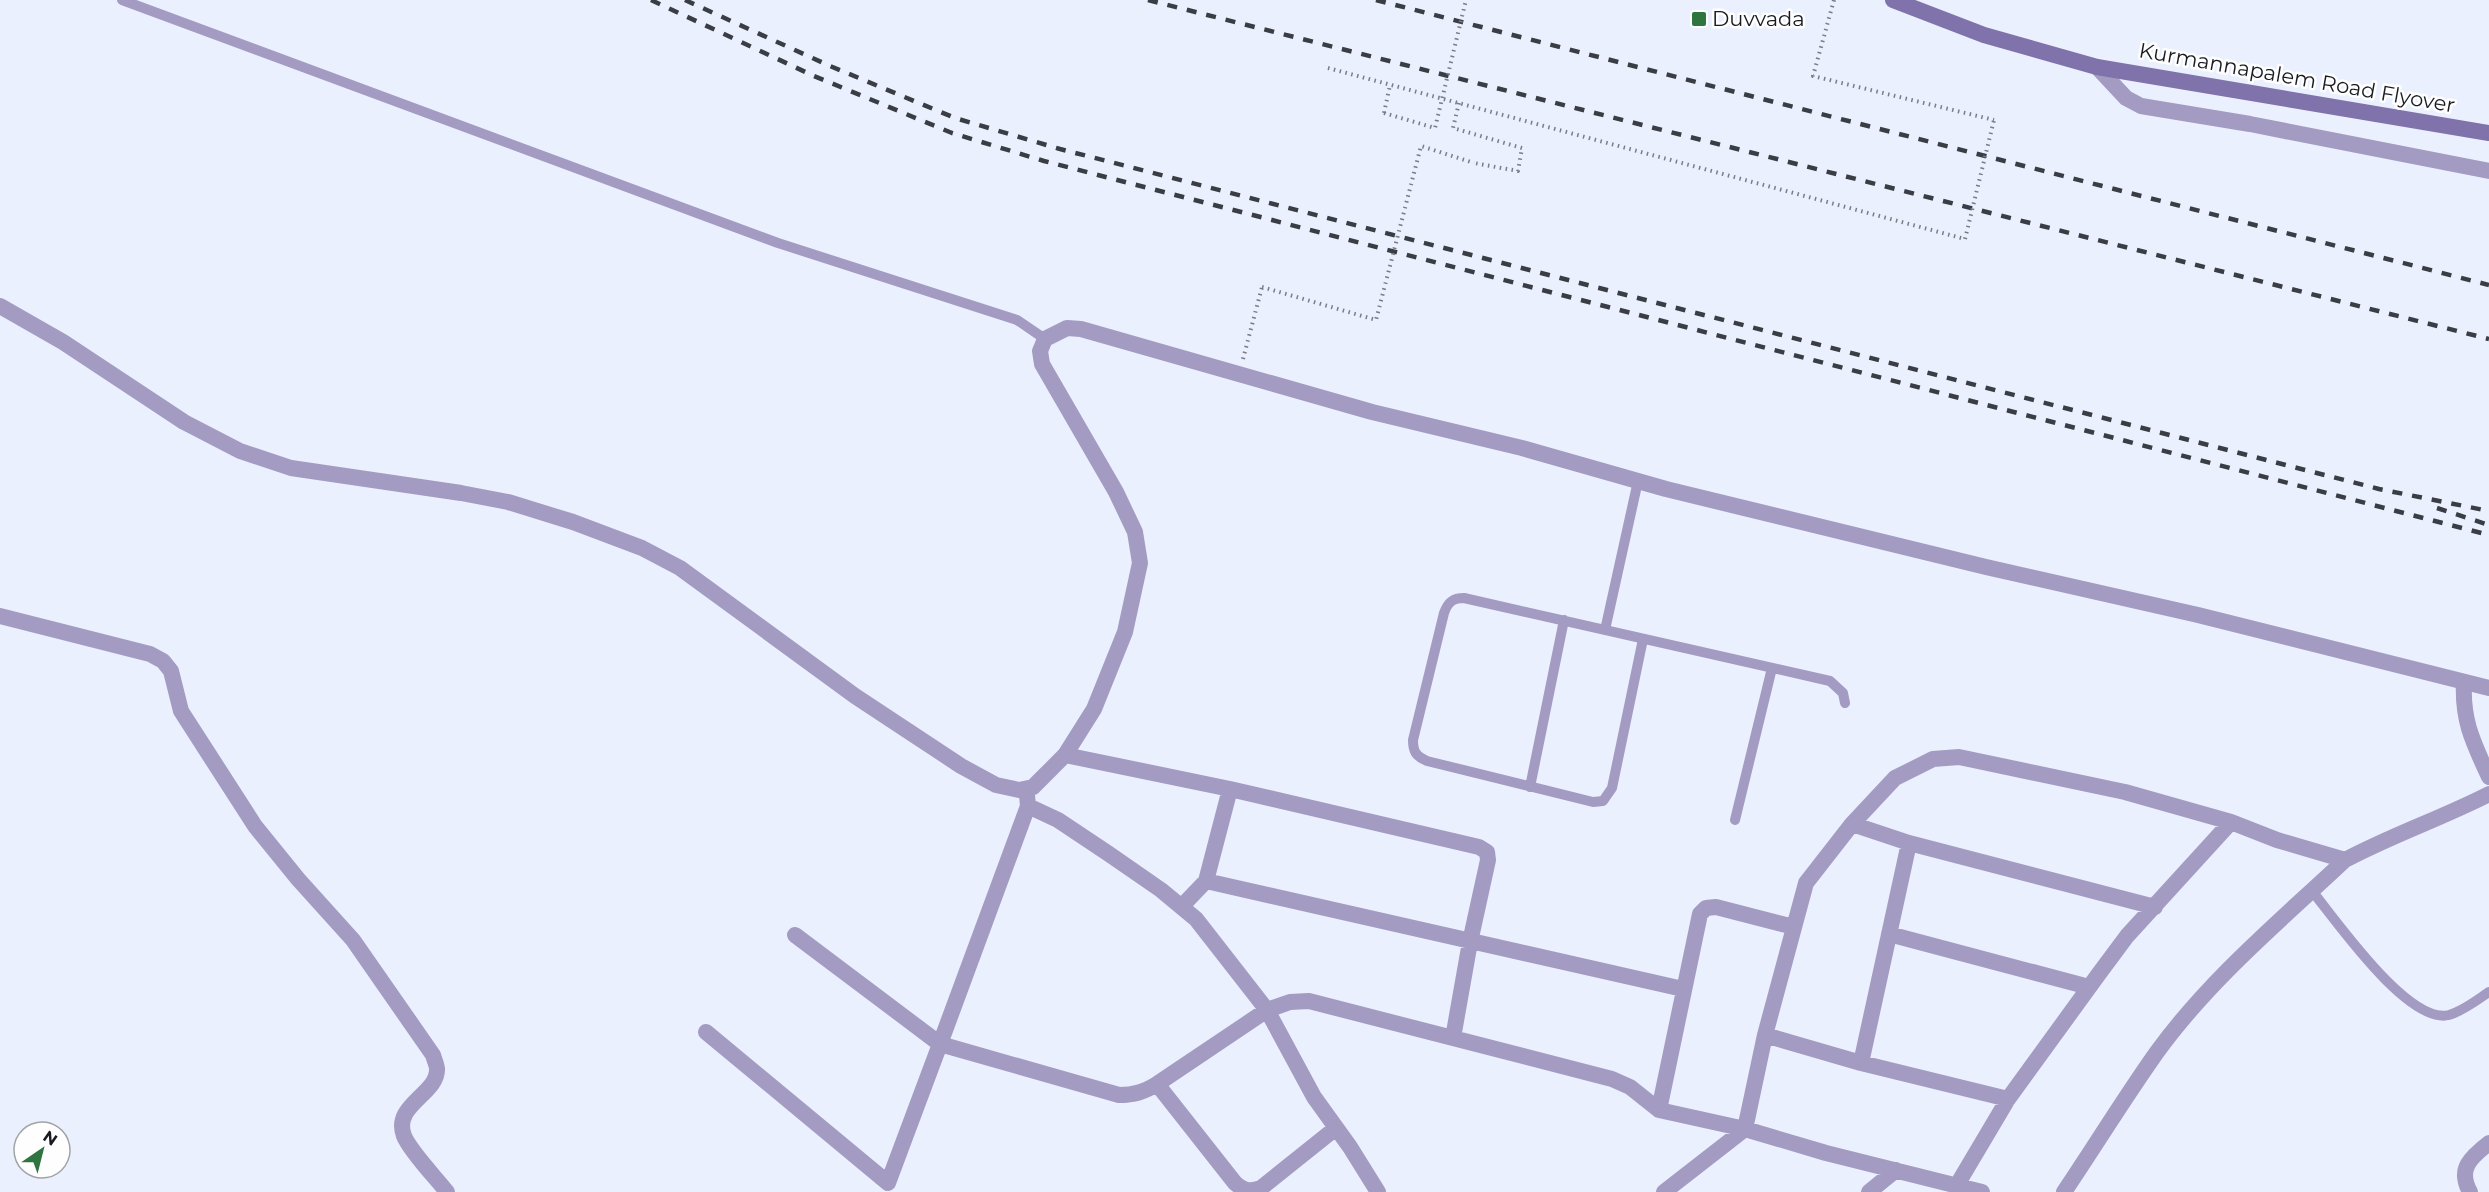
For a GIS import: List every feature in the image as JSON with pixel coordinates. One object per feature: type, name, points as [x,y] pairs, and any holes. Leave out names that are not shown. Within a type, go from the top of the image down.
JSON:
[{"type":"main road","name":"Kurmannapalem Road Flyover","points":[[1893,0],[1984,35],[2097,67],[2489,133]]},
{"type":"street","points":[[2097,67],[2126,98],[2141,106],[2250,124],[2489,171]]},
{"type":"street","points":[[0,306],[63,342],[184,422],[240,451],[291,468],[508,502],[573,522],[642,548],[680,568],[855,696],[961,766],[996,785],[1019,790],[1033,787],[1065,755],[1094,709],[1125,632],[1140,563],[1135,532],[1116,492],[1042,364],[1040,351],[1046,339],[1067,328],[1081,329],[1372,412],[1522,448],[1638,481],[1804,523],[2198,615],[2489,688]]},
{"type":"street","points":[[0,616],[150,654],[163,661],[171,671],[181,711],[255,826],[298,879],[353,940],[433,1055],[438,1069],[434,1081],[409,1108],[402,1126],[405,1138],[447,1192]]},
{"type":"street","points":[[2464,682],[2463,707],[2468,729],[2489,777]]},
{"type":"street","points":[[1065,755],[1230,789],[1479,848],[1487,852],[1488,861],[1470,942],[1453,1038]]},
{"type":"street","points":[[1664,1192],[1745,1129],[1765,1035],[1806,883],[1851,824],[1895,778],[1933,759],[1959,757],[2125,792],[2231,822],[2277,840],[2345,860]]},
{"type":"street","points":[[706,1032],[887,1187],[1028,806],[1026,788]]},
{"type":"street","points":[[1182,906],[1206,881],[1230,789]]},
{"type":"street","points":[[2064,1192],[2158,1052],[2229,969],[2345,860],[2384,840],[2458,810],[2489,794]]},
{"type":"street","points":[[1028,806],[1058,820],[1182,906],[1196,919],[1267,1010],[1314,1097],[1378,1192]]},
{"type":"street","points":[[1957,1185],[2008,1099],[2127,936],[2156,907],[2231,822]]},
{"type":"street","points":[[1851,824],[1909,843],[2156,907]]},
{"type":"street","points":[[1861,1063],[1909,843]]},
{"type":"street","points":[[1206,881],[1683,989]]},
{"type":"street","points":[[1659,1110],[1700,914],[1706,908],[1716,907],[1794,927]]},
{"type":"street","points":[[1889,934],[2089,987]]},
{"type":"street","points":[[795,935],[940,1044],[1119,1095],[1132,1095],[1146,1091],[1267,1010],[1290,1002],[1309,1001],[1612,1079],[1630,1087],[1659,1110],[1745,1129],[1826,1154],[1982,1192]]},
{"type":"street","points":[[1765,1035],[1861,1063],[2008,1099]]},
{"type":"street","points":[[1157,1084],[1235,1183],[1243,1190],[1252,1192],[1261,1188],[1336,1128]]},
{"type":"street","points":[[2470,1192],[2463,1175],[2465,1165],[2489,1143]]},
{"type":"street","points":[[1869,1192],[1896,1170]]},
{"type":"lane","points":[[122,0],[778,243],[1017,320],[1046,339]]},
{"type":"lane","points":[[1605,630],[1638,481]]},
{"type":"lane","points":[[1643,639],[1612,788],[1603,801],[1593,802],[1427,761],[1413,750],[1413,740],[1444,612],[1455,598],[1564,620],[1830,681],[1842,693],[1845,703]]},
{"type":"lane","points":[[1530,787],[1564,620]]},
{"type":"lane","points":[[1736,820],[1772,668]]},
{"type":"lane","points":[[2312,891],[2382,977],[2401,996],[2421,1010],[2447,1016],[2489,992]]},
{"type":"path","points":[[1390,85],[1384,113],[1435,128],[1466,0]]},
{"type":"path","points":[[1328,68],[1965,239],[1994,120],[1813,76],[1834,0]]},
{"type":"path","points":[[1239,375],[1262,287],[1376,320],[1421,146],[1474,163],[1518,171],[1522,148],[1453,128],[1459,103]]},
{"type":"railway","points":[[651,0],[814,76],[952,133],[1044,161],[2489,535]]},
{"type":"railway","points":[[685,0],[830,66],[955,118],[1060,149],[2379,489],[2489,511]]},
{"type":"railway","points":[[1148,0],[2489,339]]},
{"type":"railway","points":[[1376,0],[2489,285]]},
{"type":"railway","points":[[2437,508],[2489,525]]},
{"type":"place","name":"Duvvada","points":[[1699,19]]}]
